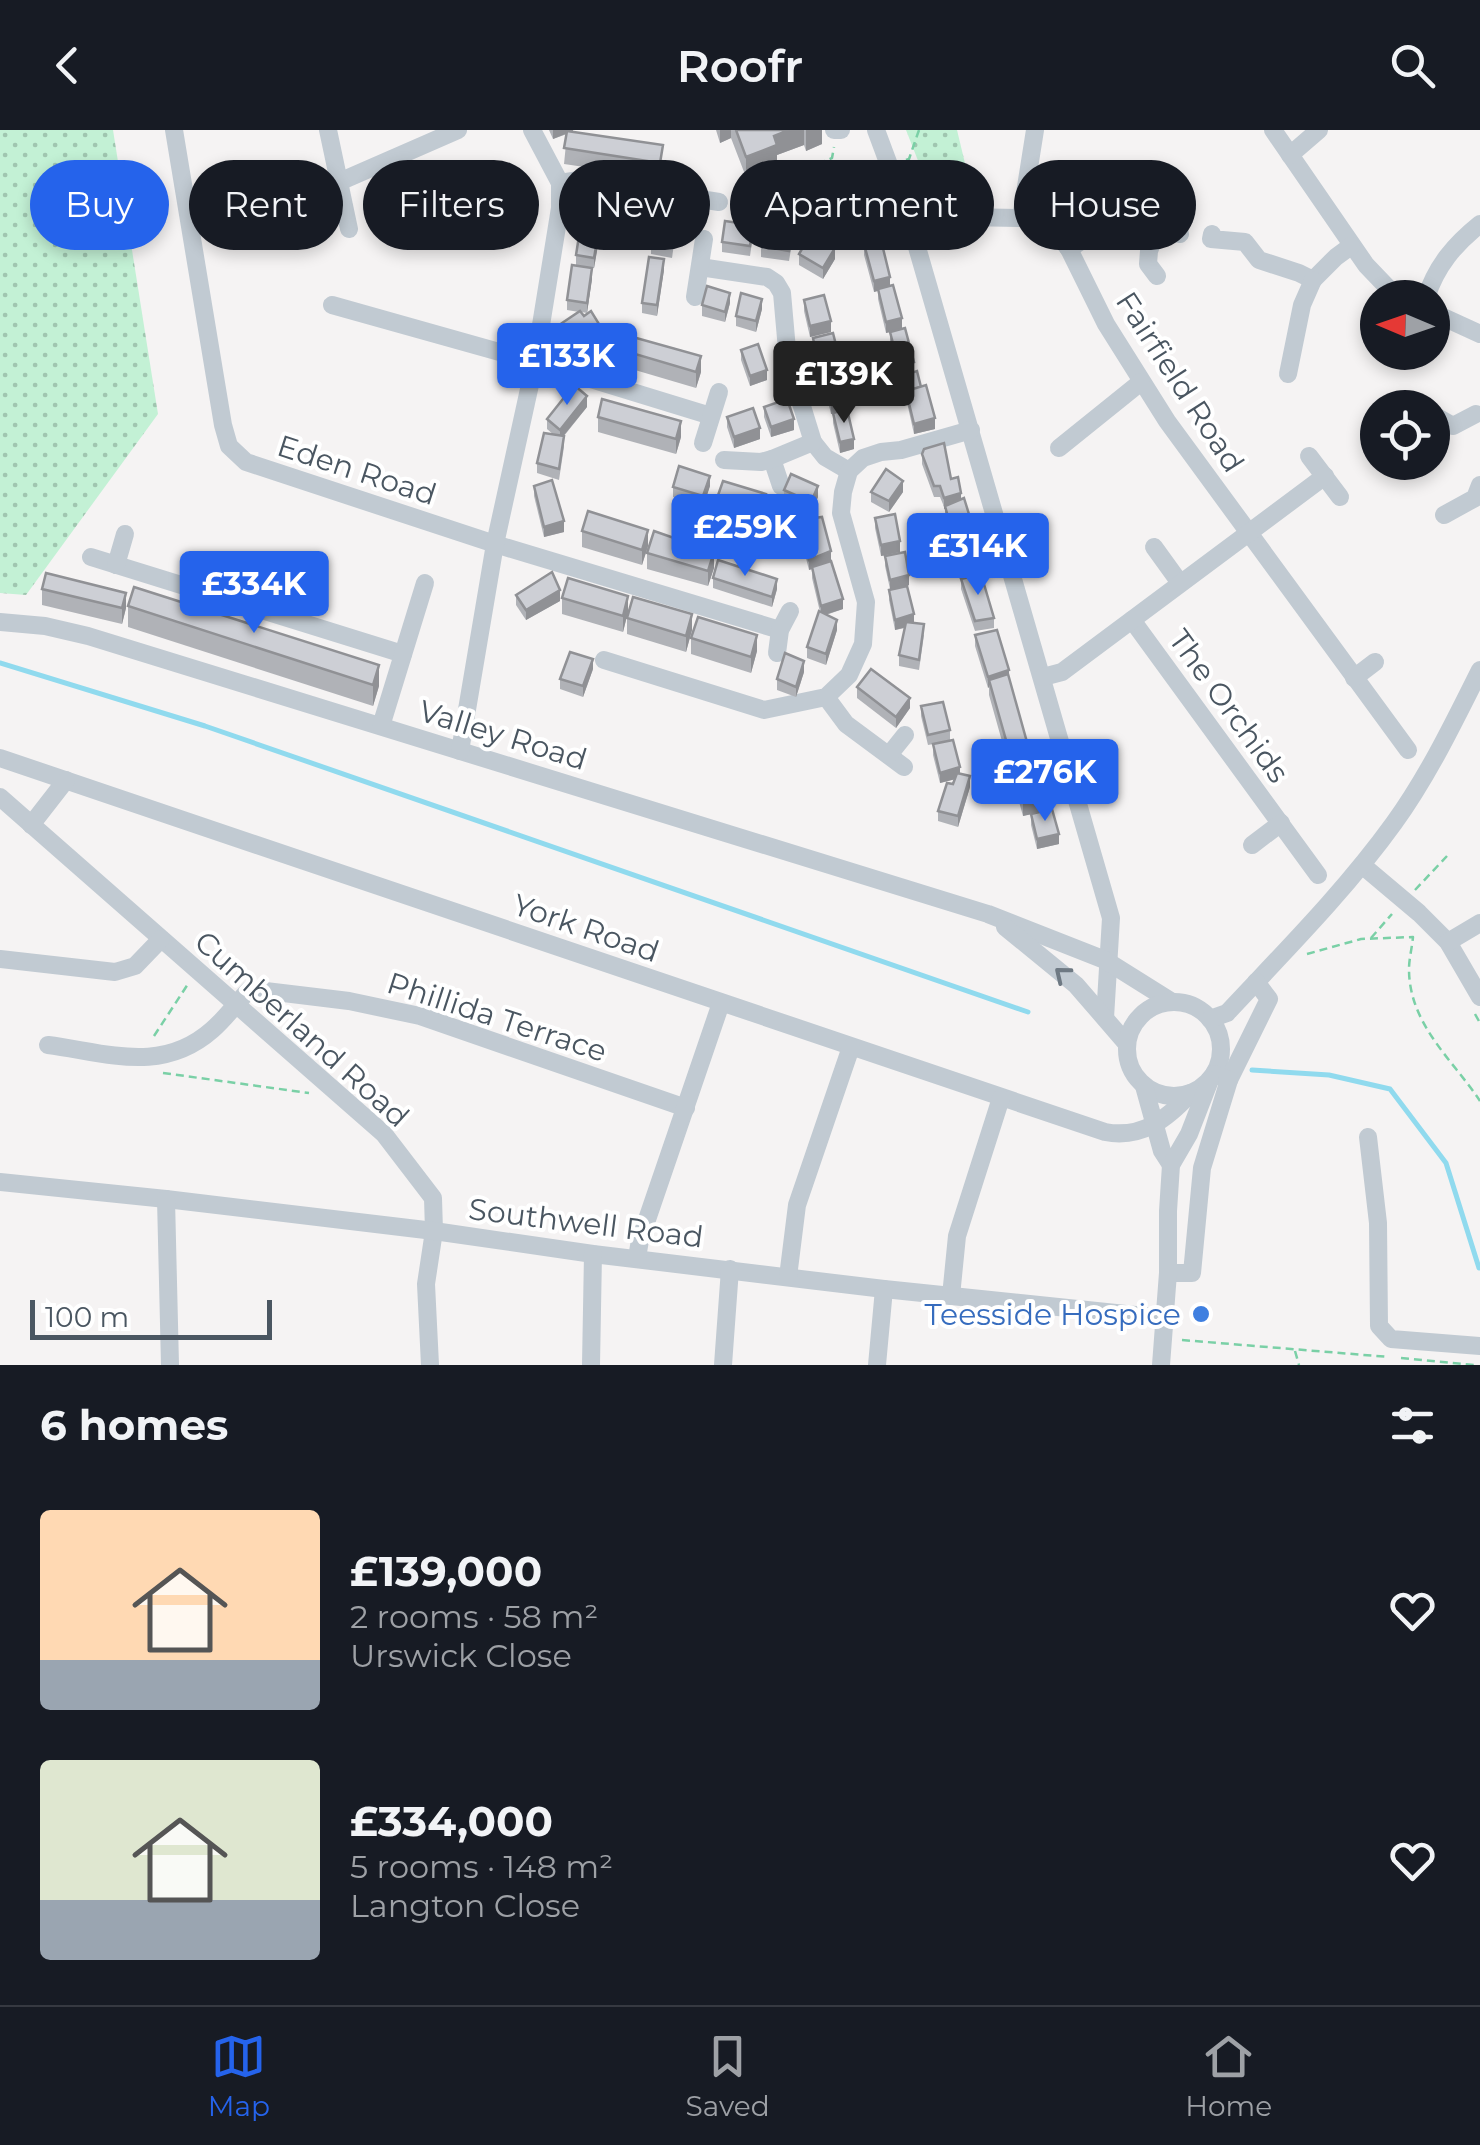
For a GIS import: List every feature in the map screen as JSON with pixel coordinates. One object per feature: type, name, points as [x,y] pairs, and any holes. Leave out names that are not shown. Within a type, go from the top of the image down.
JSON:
[{"type":"street","name":"Eden Road","points":[[174,130],[220,405],[229,446],[246,462],[495,544],[780,630]]},
{"type":"street","points":[[328,130],[334,160]]},
{"type":"street","points":[[343,180],[458,130]]},
{"type":"street","points":[[532,130],[559,181]]},
{"type":"street","points":[[1030,160],[1034,130]]},
{"type":"street","points":[[1273,130],[1351,246],[1380,280]]},
{"type":"street","points":[[1290,155],[1319,130]]},
{"type":"street","points":[[878,134],[888,160]]},
{"type":"street","points":[[710,201],[719,202]]},
{"type":"street","points":[[343,206],[348,229]]},
{"type":"street","points":[[460,751],[495,544],[535,362],[559,214]]},
{"type":"street","points":[[1432,280],[1458,242],[1480,224]]},
{"type":"street","points":[[1212,234],[1211,238],[1245,242],[1259,260],[1313,280]]},
{"type":"street","points":[[1288,374],[1302,305],[1313,280],[1351,246]]},
{"type":"street","points":[[695,297],[702,250]]},
{"type":"street","points":[[918,250],[1111,918],[1104,1018]]},
{"type":"street","name":"Fairfield Road","points":[[1069,250],[1106,324],[1141,382],[1408,750]]},
{"type":"street","points":[[1149,250],[1148,264],[1158,276]]},
{"type":"street","points":[[700,268],[767,277],[776,283],[782,293],[788,361],[813,442],[825,457],[849,471]]},
{"type":"street","points":[[332,305],[711,416]]},
{"type":"street","points":[[1450,320],[1480,334]]},
{"type":"street","points":[[1059,448],[1141,382]]},
{"type":"street","points":[[703,443],[719,392]]},
{"type":"street","points":[[1450,424],[1479,412]]},
{"type":"street","points":[[604,660],[764,710],[826,698],[849,676],[863,644],[866,602],[841,513],[849,471],[863,458],[971,430]]},
{"type":"street","points":[[724,460],[772,460],[813,442]]},
{"type":"street","points":[[1310,456],[1340,498]]},
{"type":"street","points":[[772,460],[781,486]]},
{"type":"street","points":[[1043,677],[1062,672],[1324,476]]},
{"type":"street","points":[[1444,515],[1475,498],[1480,485]]},
{"type":"street","points":[[116,565],[126,534]]},
{"type":"street","points":[[1154,546],[1180,583]]},
{"type":"street","points":[[91,557],[403,654]]},
{"type":"street","points":[[381,726],[425,584]]},
{"type":"street","points":[[777,653],[780,630],[790,611]]},
{"type":"street","name":"The Orchids","points":[[1132,620],[1318,874]]},
{"type":"street","name":"Valley Road","points":[[0,622],[45,626],[88,636],[988,914],[1107,962],[1172,1002]]},
{"type":"street","points":[[1354,678],[1375,662]]},
{"type":"street","points":[[622,688],[628,667]]},
{"type":"street","points":[[1210,1020],[1227,1013],[1362,865],[1432,763],[1480,670]]},
{"type":"street","points":[[826,698],[846,724],[896,761],[905,735]]},
{"type":"street","name":"York Road","points":[[0,758],[1105,1132],[1124,1136],[1154,1124]]},
{"type":"street","points":[[31,826],[66,780]]},
{"type":"street","name":"Cumberland Road","points":[[4,806],[344,1097],[384,1134],[433,1198],[434,1231],[426,1284],[430,1365]]},
{"type":"street","name":"The Orchids","points":[[1252,845],[1281,824]]},
{"type":"street","points":[[1362,865],[1448,942],[1475,1002]]},
{"type":"street","name":"Valley Road","points":[[988,914],[1076,985],[1127,1044]]},
{"type":"street","points":[[1448,942],[1480,923]]},
{"type":"street","points":[[0,959],[115,972],[135,966],[161,939]]},
{"type":"street","points":[[1161,1365],[1172,1165],[1217,1078],[1269,1000],[1256,982]]},
{"type":"street","name":"Phillida Terrace","points":[[235,1004],[250,989],[348,1001],[420,1016],[686,1108]]},
{"type":"street","points":[[638,1258],[640,1240],[721,1002]]},
{"type":"street","points":[[1168,1273],[1192,1274],[1220,1046],[1218,1032],[1200,1010],[1172,1002],[1147,1010],[1130,1031],[1127,1044],[1130,1067],[1144,1086],[1162,1151],[1172,1165]]},
{"type":"street","points":[[48,1045],[162,1057],[189,1048],[216,1027],[235,1004]]},
{"type":"street","points":[[788,1277],[797,1206],[850,1047]]},
{"type":"street","points":[[1154,1124],[1191,1093],[1217,1078]]},
{"type":"street","points":[[1144,1086],[1167,1096],[1191,1093]]},
{"type":"street","points":[[951,1296],[957,1236],[1001,1098]]},
{"type":"street","points":[[1368,1137],[1378,1224],[1379,1326],[1391,1340],[1480,1346]]},
{"type":"street","name":"Southwell Road","points":[[0,1182],[434,1231],[884,1289],[1165,1319]]},
{"type":"street","points":[[166,1199],[170,1365]]},
{"type":"street","points":[[591,1365],[593,1254]]},
{"type":"street","points":[[722,1365],[730,1269]]},
{"type":"street","points":[[877,1365],[884,1289]]},
{"type":"path","points":[[719,202],[734,200],[832,158],[838,130]]},
{"type":"path","points":[[908,160],[919,130]]},
{"type":"path","points":[[1306,955],[1360,939],[1413,937],[1409,971],[1415,1006],[1437,1046],[1480,1102]]},
{"type":"path","points":[[196,970],[137,1057],[158,1072],[307,1092]]},
{"type":"path","points":[[1475,1002],[1480,1022]]},
{"type":"path","points":[[1165,1319],[1177,1340],[1475,1365]]},
{"type":"path","points":[[1294,1349],[1299,1365]]},
{"type":"green space","points":[[0,130],[113,130],[118,160],[30,160],[30,250],[132,250],[158,414],[26,595],[0,593]]},
{"type":"green space","points":[[906,130],[957,130],[964,160],[918,160]]},
{"type":"building","points":[[736,130],[789,130],[774,136],[777,145],[746,157]]},
{"type":"building","points":[[567,131],[663,145],[660,160],[564,148]]},
{"type":"building","points":[[725,221],[730,222],[730,243],[722,242]]},
{"type":"building","points":[[577,250],[595,250],[594,258],[576,255]]},
{"type":"building","points":[[801,250],[834,250],[823,268],[799,254]]},
{"type":"building","points":[[866,250],[883,250],[890,277],[874,281]]},
{"type":"building","points":[[649,257],[664,259],[657,305],[642,303]]},
{"type":"building","points":[[572,265],[592,268],[587,303],[567,300]]},
{"type":"building","points":[[893,285],[902,318],[886,322],[878,289]]},
{"type":"building","points":[[707,286],[730,293],[725,312],[702,305]]},
{"type":"building","points":[[741,293],[762,299],[756,321],[736,316]]},
{"type":"building","points":[[824,295],[831,321],[810,326],[804,300]]},
{"type":"building","points":[[580,311],[584,316],[591,311],[599,324],[591,329],[595,334],[577,345],[562,323]]},
{"type":"building","points":[[905,328],[914,362],[899,366],[890,332]]},
{"type":"building","points":[[833,333],[839,357],[818,362],[813,338]]},
{"type":"building","points":[[622,334],[701,356],[696,372],[618,349]]},
{"type":"building","points":[[758,344],[767,370],[750,376],[741,350]]},
{"type":"building","points":[[842,366],[850,398],[831,403],[823,370]]},
{"type":"building","points":[[917,371],[921,387],[905,392],[901,376]]},
{"type":"building","points":[[574,385],[587,396],[560,430],[547,419]]},
{"type":"building","points":[[926,385],[935,418],[914,424],[906,391]]},
{"type":"building","points":[[602,399],[681,421],[676,439],[598,417]]},
{"type":"building","points":[[787,399],[794,419],[771,427],[764,407]]},
{"type":"building","points":[[753,408],[760,428],[734,437],[727,417]]},
{"type":"building","points":[[847,409],[854,439],[840,442],[833,413]]},
{"type":"building","points":[[544,433],[564,436],[559,469],[537,463]]},
{"type":"building","points":[[944,443],[951,479],[958,477],[961,493],[944,498],[940,486],[934,486],[922,454],[924,449]]},
{"type":"building","points":[[679,466],[710,476],[703,496],[673,487]]},
{"type":"building","points":[[886,469],[903,481],[889,501],[871,492]]},
{"type":"building","points":[[791,474],[818,486],[811,502],[784,490]]},
{"type":"building","points":[[552,480],[564,521],[544,527],[534,486]]},
{"type":"building","points":[[723,481],[766,494],[760,515],[716,501]]},
{"type":"building","points":[[964,498],[972,524],[951,528],[945,506]]},
{"type":"building","points":[[588,511],[648,530],[642,550],[582,531]]},
{"type":"building","points":[[895,514],[900,541],[881,545],[875,518]]},
{"type":"building","points":[[822,517],[831,551],[809,560],[799,520]]},
{"type":"building","points":[[654,531],[714,552],[708,571],[647,553]]},
{"type":"building","points":[[975,535],[984,562],[962,566],[955,538]]},
{"type":"building","points":[[905,552],[909,575],[890,580],[885,556]]},
{"type":"building","points":[[718,560],[777,579],[772,597],[713,578]]},
{"type":"building","points":[[831,561],[843,599],[821,606],[812,567]]},
{"type":"building","points":[[552,572],[560,590],[526,610],[516,595]]},
{"type":"building","points":[[46,573],[126,593],[122,608],[42,589]]},
{"type":"building","points":[[981,574],[994,618],[975,621],[961,579]]},
{"type":"building","points":[[568,578],[628,596],[623,616],[562,598]]},
{"type":"building","points":[[907,586],[914,614],[895,620],[889,590]]},
{"type":"building","points":[[134,587],[379,665],[373,685],[128,606]]},
{"type":"building","points":[[633,597],[692,614],[686,636],[627,618]]},
{"type":"building","points":[[819,611],[837,620],[826,654],[807,647]]},
{"type":"building","points":[[698,617],[757,635],[751,657],[691,638]]},
{"type":"building","points":[[906,622],[924,624],[919,660],[899,655]]},
{"type":"building","points":[[997,630],[1009,670],[988,677],[975,635]]},
{"type":"building","points":[[570,652],[593,659],[583,686],[560,679]]},
{"type":"building","points":[[785,653],[804,661],[796,687],[777,679]]},
{"type":"building","points":[[871,669],[910,698],[896,717],[857,687]]},
{"type":"building","points":[[1008,674],[1042,796],[1023,800],[989,680]]},
{"type":"building","points":[[943,702],[950,730],[928,735],[921,706]]},
{"type":"building","points":[[953,740],[960,767],[940,773],[933,744]]},
{"type":"building","points":[[957,773],[970,776],[958,816],[938,811],[947,783],[953,784]]},
{"type":"building","points":[[1052,809],[1059,834],[1037,839],[1031,814]]},
{"type":"waterway","points":[[0,663],[205,726],[1028,1012]]},
{"type":"waterway","points":[[1252,1070],[1329,1075],[1390,1089],[1446,1163],[1479,1268]]},
{"type":"place","name":"Teesside Hospice","points":[[1201,1314]]}]
